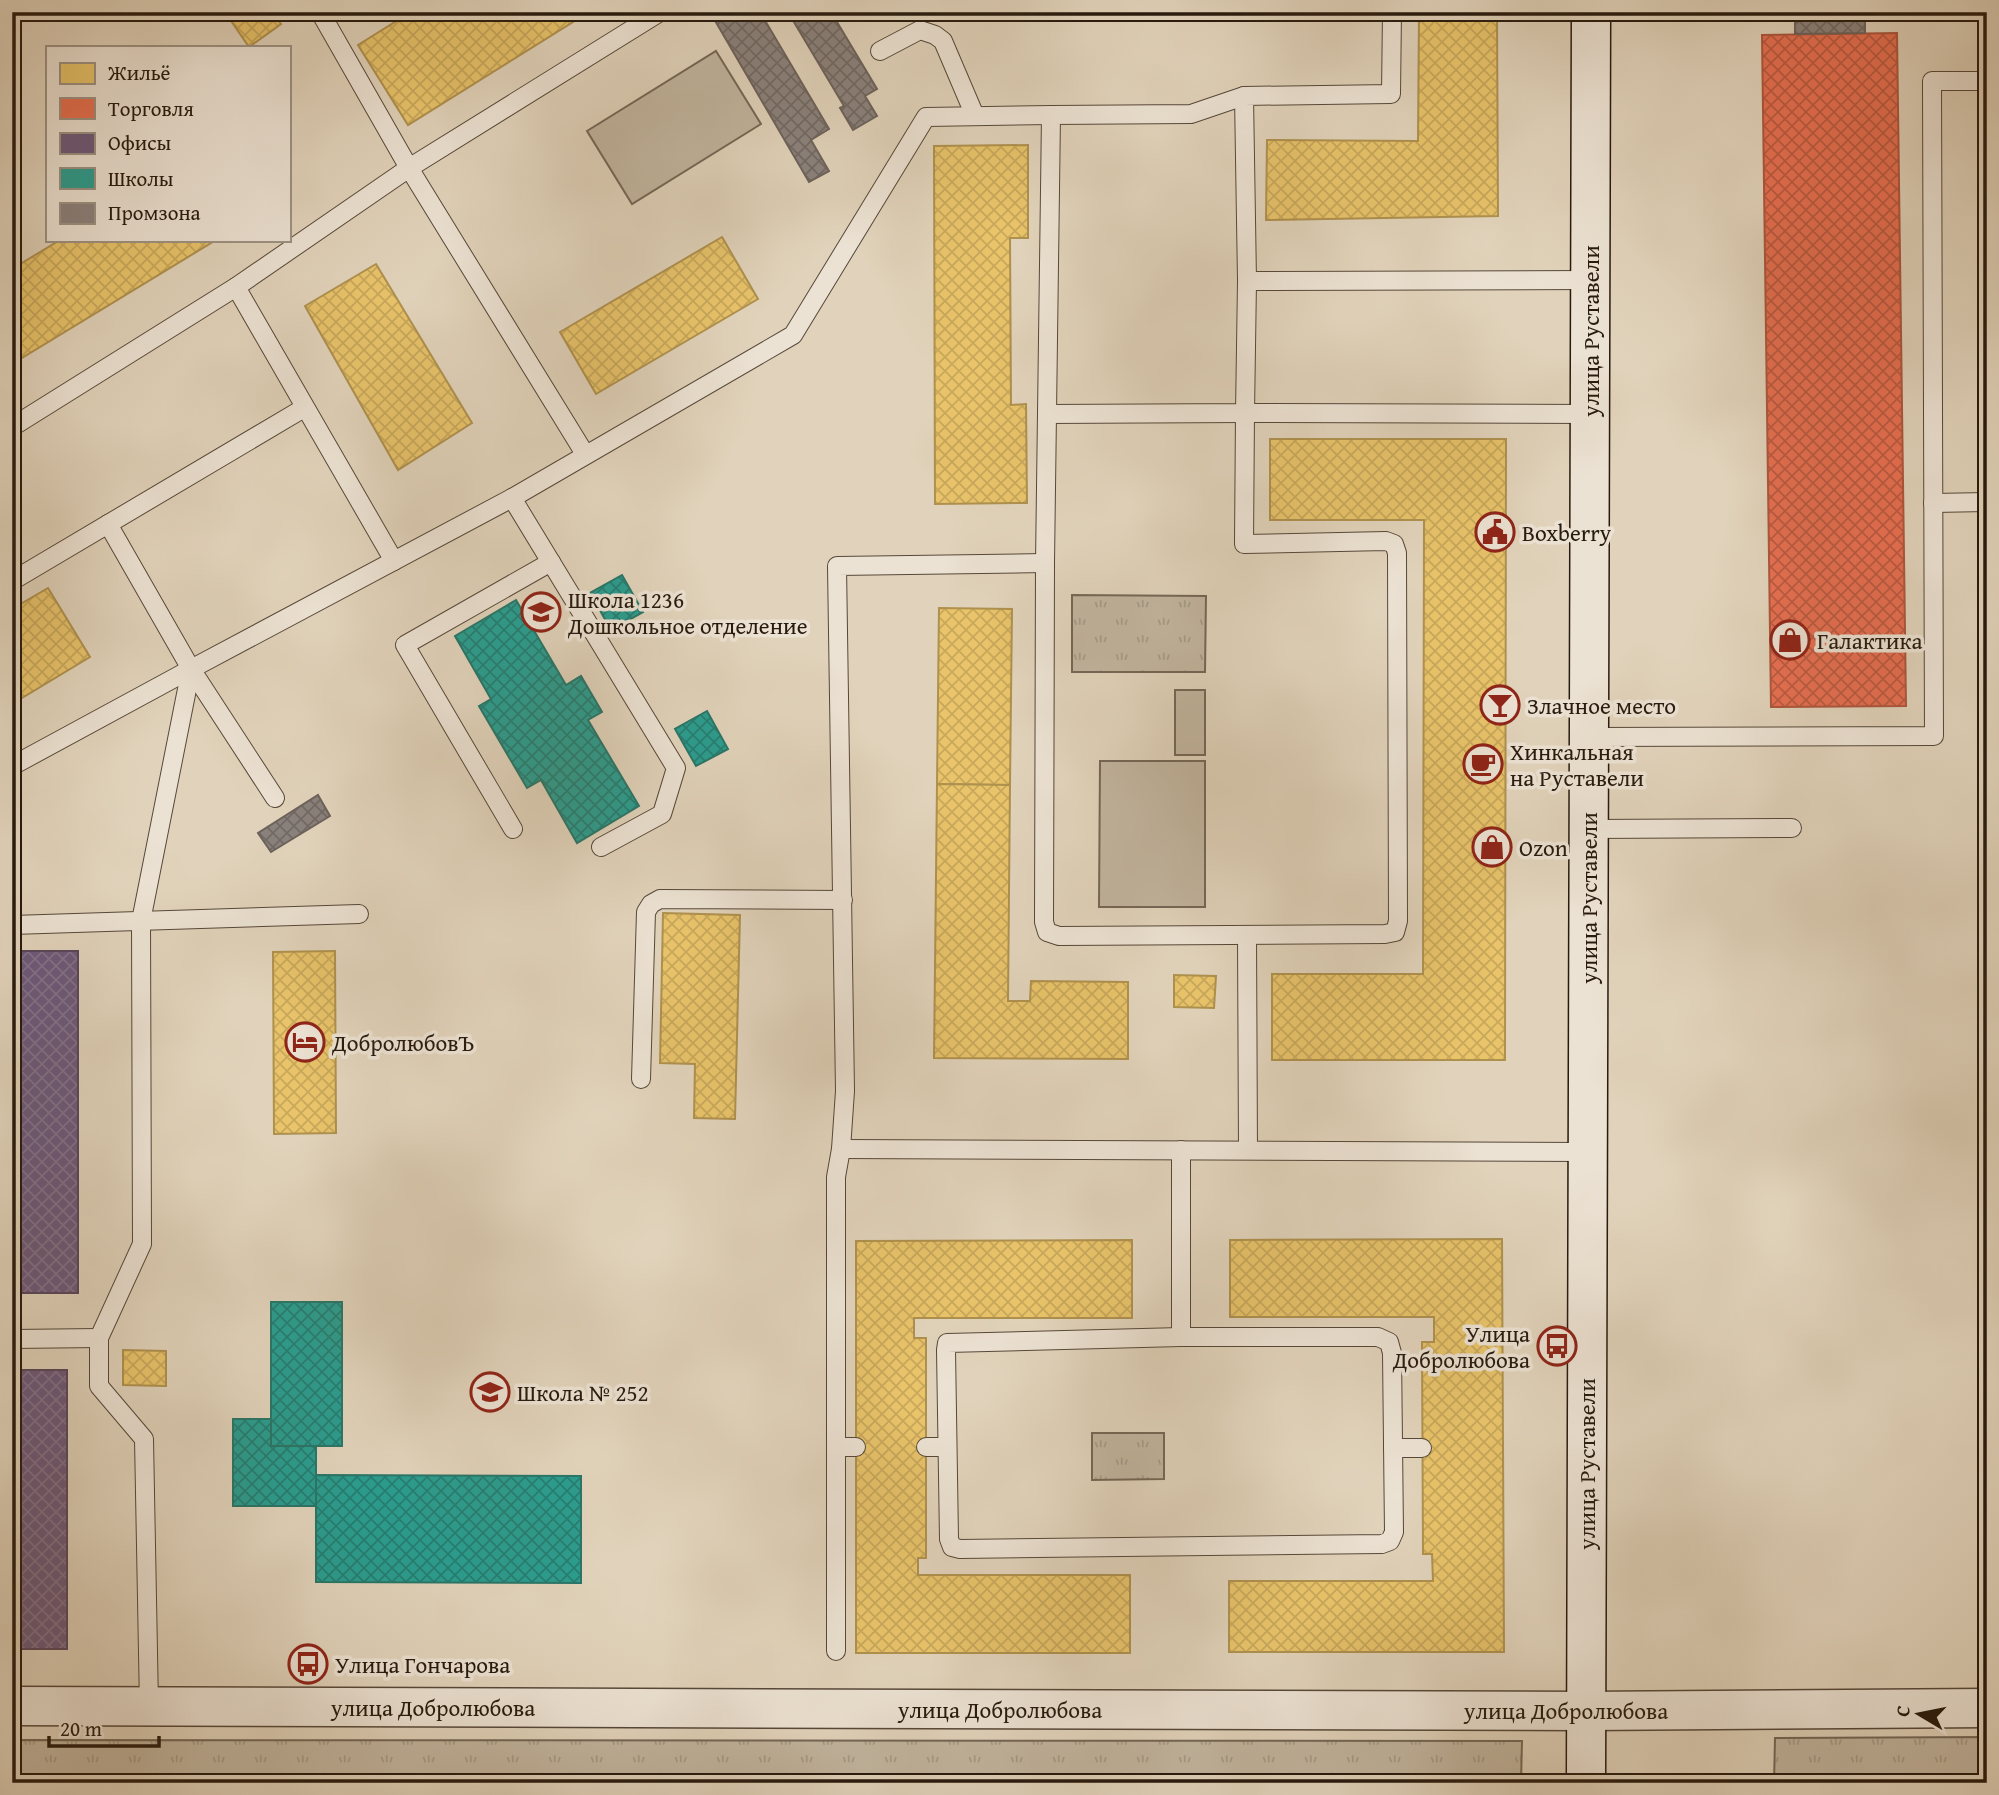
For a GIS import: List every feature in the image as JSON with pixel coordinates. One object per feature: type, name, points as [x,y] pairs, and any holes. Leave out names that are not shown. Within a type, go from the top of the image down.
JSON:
[{"type":"street","name":"улица Руставели","points":[[1586,1783],[1591,12]]},
{"type":"street","name":"улица Добролюбова","points":[[12,1706],[1586,1711],[1987,1708]]},
{"type":"lane","points":[[320,12],[409,168],[585,454]]},
{"type":"lane","points":[[12,427],[236,286],[409,168],[660,12]]},
{"type":"lane","points":[[12,766],[512,498],[793,335],[926,117],[1191,114],[1244,96],[1391,94],[1392,12]]},
{"type":"lane","points":[[880,51],[920,30],[943,41],[975,116]]},
{"type":"lane","points":[[1588,737],[1934,736],[1932,81],[1987,81]]},
{"type":"lane","points":[[1051,115],[1045,563],[1044,922],[1048,932],[1059,936],[1385,934],[1395,932],[1398,921],[1397,553],[1394,544],[1386,541],[1244,544],[1247,281],[1244,96]]},
{"type":"lane","points":[[1247,281],[1590,280]]},
{"type":"lane","points":[[236,286],[394,561]]},
{"type":"lane","points":[[12,581],[304,408]]},
{"type":"lane","points":[[1047,414],[1590,414]]},
{"type":"lane","points":[[512,498],[676,768],[662,814],[601,847]]},
{"type":"lane","points":[[1933,503],[1987,502]]},
{"type":"lane","points":[[108,524],[191,669],[275,798]]},
{"type":"lane","points":[[513,830],[405,645],[551,562]]},
{"type":"lane","points":[[836,1651],[836,1177],[845,1091],[837,566],[1045,563]]},
{"type":"lane","points":[[149,1706],[144,1439],[99,1386],[99,1338],[142,1244],[141,921],[191,669]]},
{"type":"lane","points":[[1588,829],[1792,828]]},
{"type":"lane","points":[[641,1079],[646,912],[651,904],[660,899],[843,900]]},
{"type":"lane","points":[[12,925],[359,914]]},
{"type":"lane","points":[[1247,935],[1248,1150]]},
{"type":"lane","points":[[841,1149],[1587,1152]]},
{"type":"lane","points":[[1181,1150],[1181,1336]]},
{"type":"lane","points":[[1181,1336],[1378,1337],[1389,1342],[1392,1353],[1394,1532],[1390,1541],[1382,1544],[952,1547],[949,1539],[947,1343],[1181,1336]]},
{"type":"lane","points":[[12,1339],[99,1338]]},
{"type":"lane","points":[[836,1447],[856,1447]]},
{"type":"lane","points":[[926,1447],[947,1447]]},
{"type":"lane","points":[[1393,1448],[1422,1448]]},
{"type":"green space","points":[[716,51],[761,124],[632,204],[587,131]]},
{"type":"green space","points":[[1072,595],[1206,596],[1205,672],[1072,672]]},
{"type":"green space","points":[[1175,690],[1205,690],[1205,755],[1175,755]]},
{"type":"green space","points":[[1100,761],[1205,761],[1205,907],[1099,907]]},
{"type":"green space","points":[[1092,1433],[1164,1433],[1164,1479],[1092,1480]]},
{"type":"green space","points":[[1987,1737],[1987,1783],[1774,1783],[1775,1738]]},
{"type":"green space","points":[[12,1740],[1522,1741],[1521,1783],[12,1783]]},
{"type":"building: Жильё","points":[[225,12],[272,12],[281,24],[248,46]]},
{"type":"building: Жильё","points":[[411,12],[589,12],[408,125],[358,45]]},
{"type":"building: Жильё","points":[[1419,12],[1497,12],[1498,216],[1266,220],[1267,140],[1418,141]]},
{"type":"building: Жильё","points":[[1028,145],[1028,238],[1010,238],[1011,405],[1026,404],[1027,503],[935,504],[934,146]]},
{"type":"building: Жильё","points":[[722,237],[758,299],[596,394],[560,332]]},
{"type":"building: Жильё","points":[[57,242],[213,242],[12,364],[12,269]]},
{"type":"building: Жильё","points":[[376,264],[472,423],[398,470],[305,306]]},
{"type":"building: Жильё","points":[[1270,439],[1506,439],[1505,1060],[1272,1060],[1272,974],[1423,974],[1424,520],[1270,520]]},
{"type":"building: Жильё","points":[[48,588],[90,657],[12,704],[12,609]]},
{"type":"building: Жильё","points":[[939,608],[1012,609],[1010,785],[937,784]]},
{"type":"building: Жильё","points":[[937,784],[1010,785],[1008,1001],[1030,1001],[1031,981],[1128,982],[1128,1059],[934,1058]]},
{"type":"building: Жильё","points":[[663,913],[740,915],[735,1119],[694,1118],[695,1064],[660,1063]]},
{"type":"building: Жильё","name":"ДобролюбовЪ","points":[[335,951],[336,1133],[274,1134],[273,952]]},
{"type":"building: Жильё","points":[[1174,975],[1216,976],[1214,1008],[1174,1007]]},
{"type":"building: Жильё","points":[[1502,1239],[1504,1652],[1229,1652],[1229,1581],[1433,1581],[1432,1554],[1423,1554],[1422,1342],[1434,1342],[1434,1317],[1230,1317],[1230,1240]]},
{"type":"building: Жильё","points":[[1132,1240],[1132,1318],[914,1318],[914,1338],[926,1338],[926,1558],[918,1558],[918,1575],[1130,1575],[1130,1653],[856,1653],[856,1241]]},
{"type":"building: Жильё","points":[[123,1350],[166,1351],[166,1386],[123,1385]]},
{"type":"building: Торговля","points":[[1897,33],[1906,706],[1771,707],[1762,35]]},
{"type":"building: Офисы","points":[[12,951],[78,951],[78,1293],[12,1293]]},
{"type":"building: Офисы","points":[[12,1370],[67,1370],[67,1649],[12,1649]]},
{"type":"building: Школы","points":[[622,575],[643,612],[611,630],[590,593]]},
{"type":"building: Школы","points":[[516,600],[566,685],[581,676],[602,712],[588,720],[639,806],[577,843],[541,780],[527,788],[479,706],[491,699],[455,636]]},
{"type":"building: Школы","points":[[707,711],[728,749],[696,766],[675,729]]},
{"type":"building: Школы","points":[[271,1302],[342,1302],[342,1446],[271,1446]]},
{"type":"building: Школы","points":[[233,1419],[271,1419],[271,1446],[316,1446],[316,1506],[233,1506]]},
{"type":"building: Школы","points":[[316,1475],[581,1476],[581,1583],[316,1582]]},
{"type":"building: Промзона","points":[[710,12],[760,12],[829,129],[811,140],[829,171],[809,182]]},
{"type":"building: Промзона","points":[[788,12],[831,12],[877,89],[865,96],[877,116],[853,130],[840,108],[844,106]]},
{"type":"building: Промзона","points":[[1795,12],[1865,12],[1865,33],[1795,34]]},
{"type":"building: Промзона","points":[[318,795],[330,816],[271,852],[258,833]]},
{"type":"place","name":"Boxberry","points":[[1495,532]]},
{"type":"place","name":"Школа 1236 Дошкольное отделение","points":[[541,612]]},
{"type":"place","name":"Галактика","points":[[1790,640]]},
{"type":"place","name":"Злачное место","points":[[1500,705]]},
{"type":"place","name":"Хинкальная на Руставели","points":[[1483,764]]},
{"type":"place","name":"Ozon","points":[[1492,847]]},
{"type":"place","name":"ДобролюбовЪ","points":[[305,1042]]},
{"type":"place","name":"Улица Добролюбова","points":[[1557,1346]]},
{"type":"place","name":"Школа № 252","points":[[490,1392]]},
{"type":"place","name":"Улица Гончарова","points":[[308,1664]]}]
